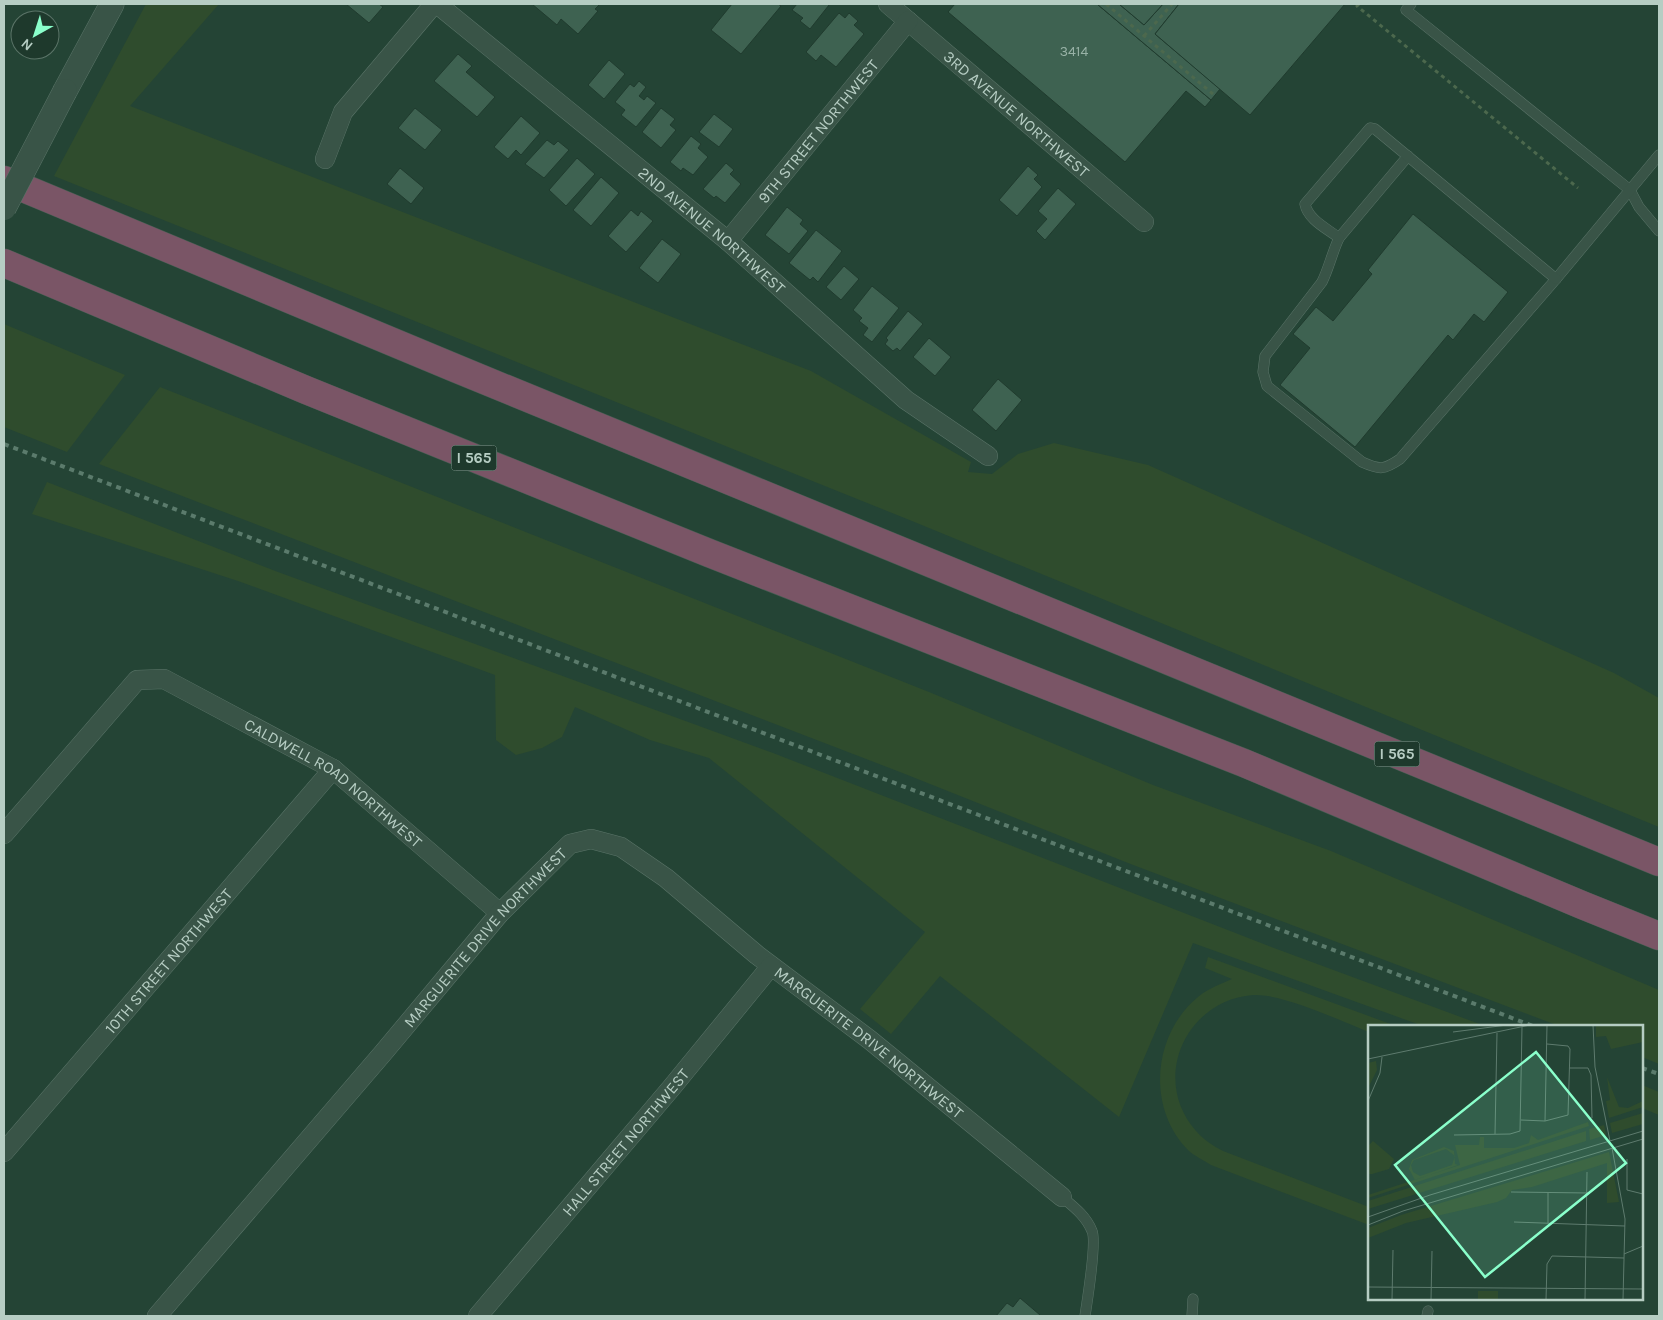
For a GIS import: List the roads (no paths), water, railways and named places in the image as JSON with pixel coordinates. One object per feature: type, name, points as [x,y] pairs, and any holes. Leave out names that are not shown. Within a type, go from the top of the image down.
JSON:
[{"type":"highway","name":"I 565","points":[[4,180],[446,364],[1659,862]]},
{"type":"highway","name":"I 565","points":[[4,263],[315,394],[1244,763],[1659,936]]},
{"type":"street","points":[[4,208],[112,4]]},
{"type":"street","points":[[325,159],[343,112],[436,4]]},
{"type":"street","name":"2ND AVENUE NORTHWEST","points":[[436,4],[728,241],[906,400],[988,456]]},
{"type":"street","name":"3RD AVENUE NORTHWEST","points":[[888,4],[1144,222]]},
{"type":"street","name":"9TH STREET NORTHWEST","points":[[728,241],[908,20]]},
{"type":"street","name":"CALDWELL ROAD NORTHWEST","points":[[4,834],[137,680],[164,679],[334,769],[500,913]]},
{"type":"street","name":"10TH STREET NORTHWEST","points":[[4,1152],[334,769]]},
{"type":"street","name":"MARGUERITE DRIVE NORTHWEST","points":[[157,1316],[383,1053],[500,913],[570,844],[591,839],[621,847],[658,873],[771,966],[870,1040],[1062,1197]]},
{"type":"street","name":"HALL STREET NORTHWEST","points":[[478,1316],[672,1087],[771,966]]},
{"type":"lane","points":[[1411,4],[1406,10],[1630,190],[1639,207],[1659,231]]},
{"type":"lane","points":[[1339,238],[1310,216],[1306,211],[1305,204],[1365,131],[1370,128],[1375,129],[1556,279]]},
{"type":"lane","points":[[1408,156],[1339,238],[1322,282],[1266,356],[1263,372],[1267,386],[1362,462],[1376,468],[1388,468],[1400,459],[1556,279],[1659,155]]},
{"type":"lane","points":[[1062,1197],[1081,1212],[1093,1233],[1090,1287],[1085,1316]]},
{"type":"lane","points":[[1192,1316],[1193,1299]]},
{"type":"railway","points":[[4,444],[1530,1025]]},
{"type":"railway","points":[[1643,1068],[1659,1074]]}]
